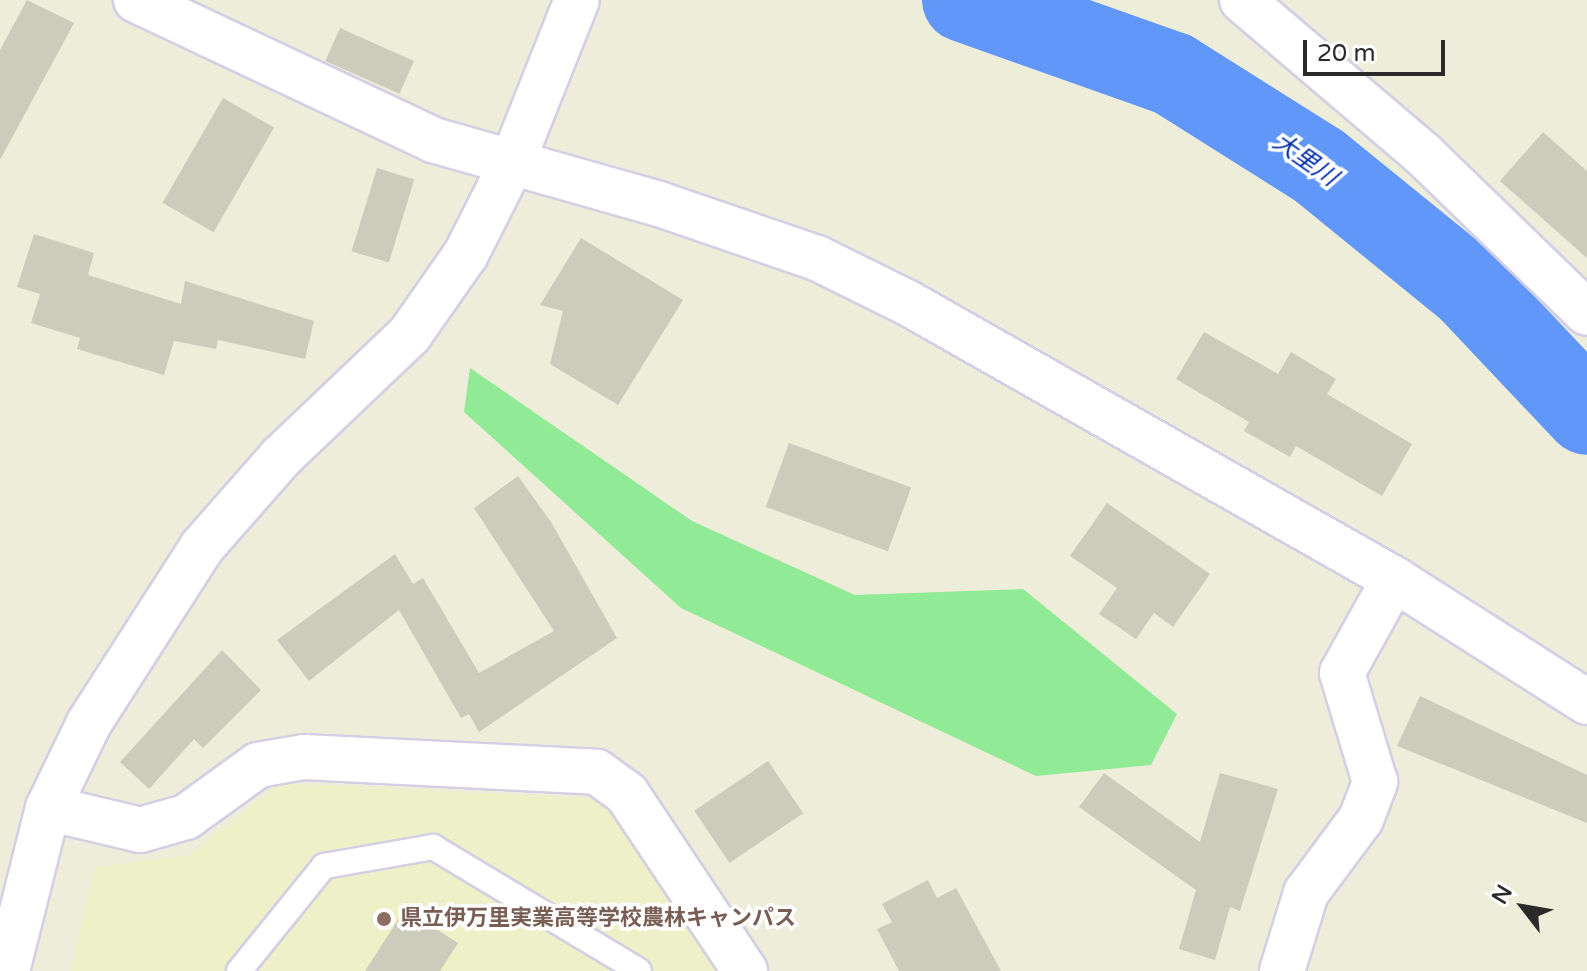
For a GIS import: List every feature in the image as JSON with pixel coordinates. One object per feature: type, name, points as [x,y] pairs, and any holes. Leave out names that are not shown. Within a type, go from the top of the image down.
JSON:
[{"type":"street","points":[[136,0],[380,119],[817,258],[908,303],[1394,579],[1587,702]]},
{"type":"street","points":[[7,971],[48,808],[89,723],[202,547],[281,457],[410,334],[466,254],[512,163],[577,0]]},
{"type":"street","points":[[1242,0],[1412,144],[1587,313]]},
{"type":"street","points":[[1282,971],[1306,893],[1361,819],[1375,782],[1342,673],[1394,579]]},
{"type":"street","points":[[48,808],[140,830],[186,817],[258,765],[304,757],[597,772],[627,794],[745,971]]},
{"type":"lane","points":[[239,971],[324,866],[433,847],[639,971]]},
{"type":"shaded area","name":"県立伊万里実業高等学校農林キャンパス","points":[[282,783],[601,799],[723,971],[71,971],[95,867],[187,856]]},
{"type":"green space","points":[[470,368],[692,521],[855,595],[1023,589],[1177,714],[1151,765],[1036,776],[681,608],[464,412]]},
{"type":"building","points":[[27,0],[74,23],[0,160],[0,50]]},
{"type":"building","points":[[340,28],[414,61],[399,94],[325,61]]},
{"type":"building","points":[[223,98],[274,127],[214,232],[162,203]]},
{"type":"building","points":[[1543,132],[1587,171],[1587,258],[1500,181]]},
{"type":"building","points":[[377,168],[414,179],[389,263],[352,251]]},
{"type":"building","points":[[34,234],[94,253],[88,275],[181,304],[185,281],[314,321],[305,359],[218,340],[216,349],[174,341],[164,375],[77,349],[80,338],[31,323],[40,294],[17,287]]},
{"type":"building","points":[[581,238],[683,300],[618,405],[550,364],[563,311],[540,305]]},
{"type":"building","points":[[1204,332],[1278,374],[1291,352],[1336,379],[1327,394],[1412,444],[1382,496],[1296,446],[1290,457],[1244,431],[1249,422],[1176,379]]},
{"type":"building","points":[[789,443],[911,487],[888,551],[766,507]]},
{"type":"building","points":[[518,476],[551,522],[617,638],[479,732],[469,714],[461,718],[399,610],[309,681],[277,640],[395,554],[413,584],[423,578],[479,673],[554,631],[474,508]]},
{"type":"building","points":[[1107,503],[1210,574],[1173,627],[1154,613],[1136,639],[1099,614],[1117,588],[1070,556]]},
{"type":"building","points":[[222,650],[261,690],[203,748],[194,739],[149,789],[120,762]]},
{"type":"building","points":[[1420,696],[1587,775],[1587,823],[1397,746]]},
{"type":"building","points":[[768,761],[803,813],[729,863],[694,811]]},
{"type":"building","points":[[1104,773],[1200,842],[1220,773],[1278,789],[1240,911],[1230,907],[1215,960],[1179,949],[1196,890],[1079,807]]},
{"type":"building","points":[[928,880],[937,898],[956,888],[1001,971],[899,971],[877,929],[892,922],[882,904]]},
{"type":"building","points":[[405,909],[458,943],[440,971],[365,971]]},
{"type":"waterway","name":"大里川","points":[[964,0],[1173,74],[1319,166],[1468,287],[1587,413]]},
{"type":"place","name":"県立伊万里実業高等学校農林キャンパス","points":[[384,919]]}]
